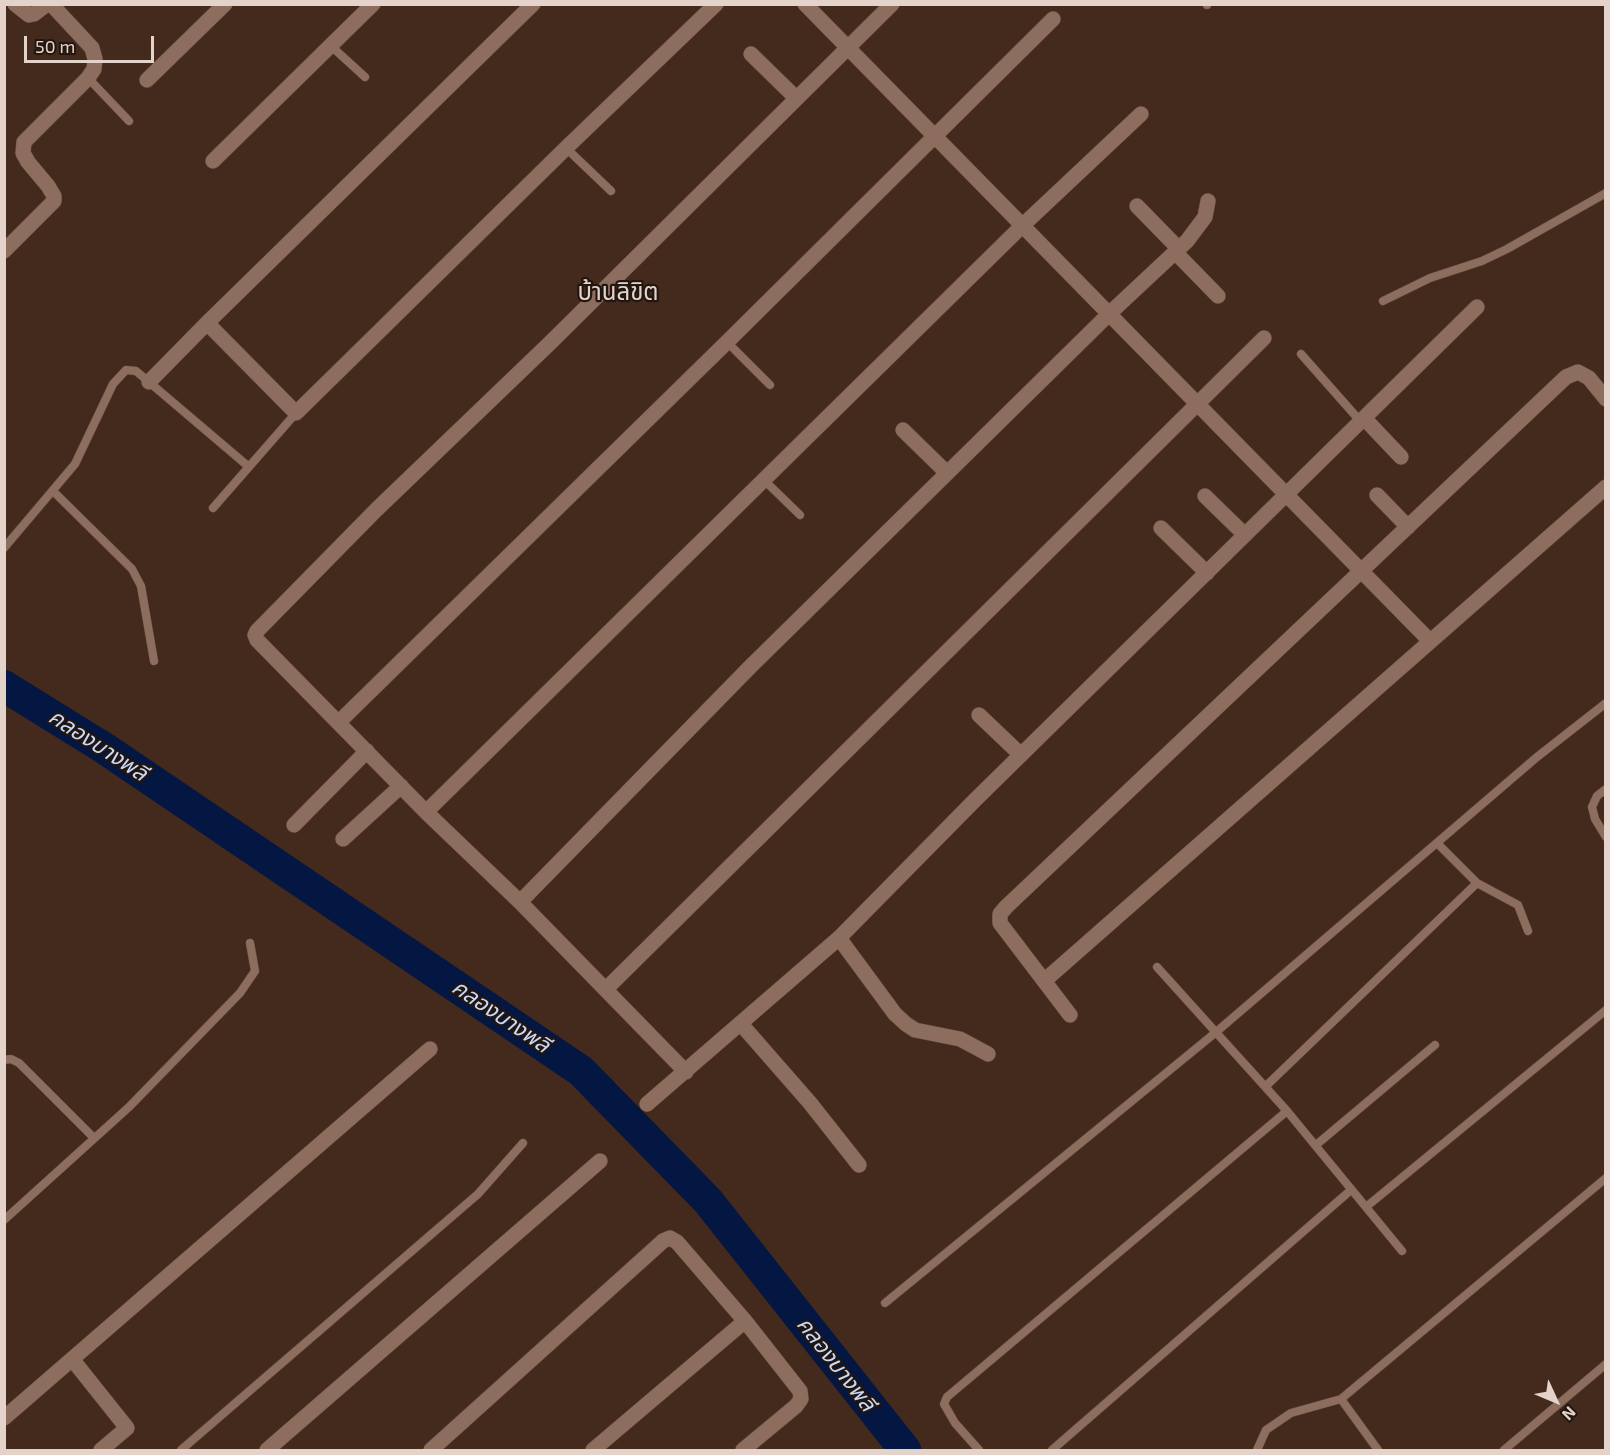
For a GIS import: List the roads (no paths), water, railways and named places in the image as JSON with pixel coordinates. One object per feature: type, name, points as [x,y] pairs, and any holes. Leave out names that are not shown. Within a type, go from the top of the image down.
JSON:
[{"type":"street","points":[[4,250],[54,201],[54,196],[48,186],[23,153],[24,142],[88,78],[94,69],[95,59],[92,48],[49,4],[29,15],[15,4]]},
{"type":"street","points":[[147,80],[225,4]]},
{"type":"street","points":[[213,160],[373,4]]},
{"type":"street","points":[[149,382],[533,4]]},
{"type":"street","points":[[207,323],[296,413],[716,4]]},
{"type":"street","points":[[805,4],[1430,641]]},
{"type":"street","points":[[686,1072],[520,902],[426,812],[257,640],[255,635],[256,631],[376,510],[551,342],[892,4]]},
{"type":"street","points":[[339,722],[1053,19]]},
{"type":"street","points":[[751,54],[796,98]]},
{"type":"street","points":[[426,812],[1023,225],[1141,114]]},
{"type":"street","points":[[520,902],[750,667],[1110,313],[1177,251],[1205,217],[1208,201]]},
{"type":"street","points":[[1137,206],[1218,296]]},
{"type":"street","points":[[647,1104],[839,938],[1021,755],[1477,308]]},
{"type":"street","points":[[606,989],[1264,338]]},
{"type":"street","points":[[1070,1015],[1000,923],[1000,914],[1006,907],[1566,377],[1578,372],[1589,378],[1605,399]]},
{"type":"street","points":[[1362,420],[1401,457]]},
{"type":"street","points":[[903,430],[947,473]]},
{"type":"street","points":[[1044,981],[1605,487]]},
{"type":"street","points":[[1377,495],[1408,526]]},
{"type":"street","points":[[1205,496],[1245,535]]},
{"type":"street","points":[[1161,528],[1207,573]]},
{"type":"street","points":[[979,715],[1021,755]]},
{"type":"street","points":[[294,825],[367,751]]},
{"type":"street","points":[[343,839],[401,786]]},
{"type":"street","points":[[839,938],[895,1014],[906,1024],[915,1030],[960,1039],[988,1054]]},
{"type":"street","points":[[741,1024],[810,1103],[859,1165]]},
{"type":"street","points":[[4,1418],[430,1049]]},
{"type":"street","points":[[267,1450],[600,1161]]},
{"type":"street","points":[[436,1449],[663,1241],[670,1238],[677,1242],[745,1321],[800,1391],[801,1399],[796,1406],[743,1450]]},
{"type":"street","points":[[593,1450],[745,1321]]},
{"type":"street","points":[[72,1359],[127,1428],[100,1450]]},
{"type":"lane","points":[[331,45],[365,78]]},
{"type":"lane","points":[[88,78],[129,121]]},
{"type":"lane","points":[[566,148],[611,191]]},
{"type":"lane","points":[[1383,301],[1430,278],[1482,261],[1507,249],[1605,193]]},
{"type":"lane","points":[[727,342],[770,385]]},
{"type":"lane","points":[[1301,354],[1362,420]]},
{"type":"lane","points":[[4,548],[54,492],[75,464],[113,384],[126,370],[136,371],[249,467]]},
{"type":"lane","points":[[213,508],[296,413]]},
{"type":"lane","points":[[765,481],[800,515]]},
{"type":"lane","points":[[54,492],[132,569],[141,586],[154,661]]},
{"type":"lane","points":[[885,1303],[1215,1033],[1537,757],[1605,703]]},
{"type":"lane","points":[[1605,789],[1597,796],[1592,807],[1595,819],[1605,837]]},
{"type":"lane","points":[[1437,843],[1478,884],[1518,905],[1528,931]]},
{"type":"lane","points":[[1266,1086],[1478,884]]},
{"type":"lane","points":[[4,1220],[129,1107],[240,993],[255,970],[250,943]]},
{"type":"lane","points":[[1157,967],[1215,1033],[1266,1086],[1402,1251]]},
{"type":"lane","points":[[1366,1207],[1605,1010]]},
{"type":"lane","points":[[1316,1145],[1435,1045]]},
{"type":"lane","points":[[4,1060],[11,1059],[19,1062],[94,1138]]},
{"type":"lane","points":[[979,1450],[955,1423],[944,1404],[947,1397],[1287,1111]]},
{"type":"lane","points":[[181,1450],[478,1194],[523,1143]]},
{"type":"lane","points":[[1257,1450],[1266,1430],[1291,1413],[1341,1399],[1605,1178]]},
{"type":"lane","points":[[1052,1450],[1352,1190]]},
{"type":"lane","points":[[1504,1450],[1605,1364]]},
{"type":"lane","points":[[1341,1399],[1378,1450]]},
{"type":"waterway","name":"คลองบางพลี","points":[[4,686],[104,748],[581,1071],[708,1201],[905,1450]]},
{"type":"district","name":"บ้านลิขิต","points":[[618,292]]}]
